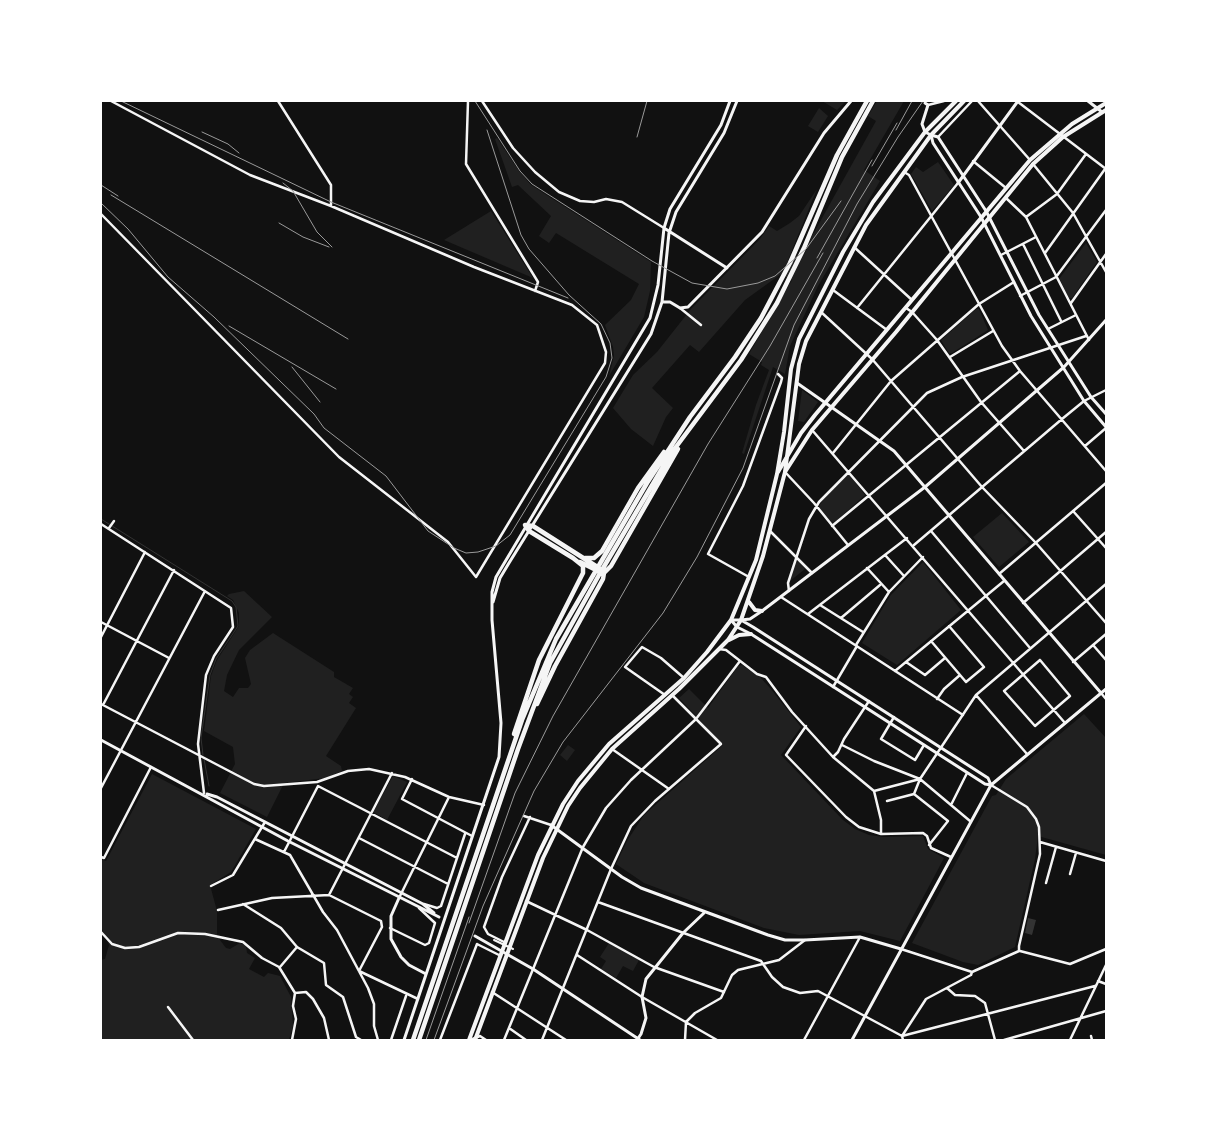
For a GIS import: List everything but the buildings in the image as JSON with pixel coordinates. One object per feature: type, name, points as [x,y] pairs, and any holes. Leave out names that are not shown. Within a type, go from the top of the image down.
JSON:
[{"type":"highway","points":[[585,558],[594,558],[598,555],[622,518],[638,488],[735,357],[761,318],[790,264],[826,178],[865,101]]},
{"type":"highway","points":[[419,1040],[518,749],[544,678],[564,636],[651,486],[693,423],[741,360],[766,321],[786,285],[812,229],[842,157],[873,101]]},
{"type":"highway","points":[[413,1040],[532,691],[560,631],[647,483],[690,417]]},
{"type":"highway","points":[[518,749],[543,689],[603,579],[604,573],[611,566],[693,423]]},
{"type":"highway","points":[[525,526],[533,526],[585,558],[604,573]]},
{"type":"highway","points":[[525,526],[529,531],[573,558],[604,573]]},
{"type":"highway","points":[[505,771],[530,682],[560,616],[583,573],[582,566],[573,558]]},
{"type":"main road","points":[[470,1040],[499,955],[551,825],[572,790],[609,744],[684,678],[707,652],[731,620],[750,578],[777,474],[791,369],[800,339],[829,278],[860,223],[925,132],[956,101]]},
{"type":"main road","points":[[475,1039],[526,901],[556,828],[580,788],[612,749],[672,695],[728,640],[741,620],[749,602],[785,472],[799,364],[805,344],[866,225],[931,136],[964,101]]},
{"type":"main road","points":[[777,474],[801,433],[1006,188],[1059,134],[1106,103]]},
{"type":"main road","points":[[785,472],[812,430],[912,312],[1031,162],[1063,137],[1104,112]]},
{"type":"main road","points":[[749,602],[755,610],[762,611]]},
{"type":"main road","points":[[728,640],[739,635],[751,634]]},
{"type":"street","points":[[101,214],[339,457],[448,542],[476,577],[605,363],[604,345],[596,325],[572,305],[474,267],[331,206],[250,175],[111,101]]},
{"type":"street","points":[[278,101],[331,185],[331,206]]},
{"type":"street","points":[[468,101],[466,164],[538,282],[535,291]]},
{"type":"street","points":[[482,101],[513,148],[535,172],[559,192],[580,201],[606,200],[622,202],[727,268]]},
{"type":"street","points":[[404,1040],[474,837],[499,757],[502,739],[492,606],[492,592],[496,577],[650,318],[658,285],[664,228],[680,191],[721,125],[730,101]]},
{"type":"street","points":[[492,606],[500,578],[651,334],[662,302],[670,232],[676,212],[724,133],[737,101]]},
{"type":"street","points":[[680,308],[688,307],[702,295],[762,232],[824,133],[852,101]]},
{"type":"street","points":[[952,105],[944,101],[926,104],[922,124],[925,132],[931,136],[938,137],[986,211],[1048,329],[1090,397],[1106,414]]},
{"type":"street","points":[[938,137],[972,101]]},
{"type":"street","points":[[978,101],[1073,213],[1106,272]]},
{"type":"street","points":[[856,308],[958,183],[1018,101],[1106,169],[1045,253]]},
{"type":"street","points":[[1088,101],[1104,112]]},
{"type":"street","points":[[931,136],[933,143],[981,217],[1020,296],[1084,401],[1106,427],[1085,446]]},
{"type":"street","points":[[1026,218],[1057,194],[1086,154]]},
{"type":"street","points":[[973,161],[1006,188]]},
{"type":"street","points":[[904,172],[908,176],[993,331],[1012,361],[1106,471]]},
{"type":"street","points":[[1005,197],[1026,218],[1089,340]]},
{"type":"street","points":[[1020,296],[1056,278],[1106,210]]},
{"type":"street","points":[[1001,255],[1036,237]]},
{"type":"street","points":[[1023,244],[1061,322]]},
{"type":"street","points":[[854,247],[913,300]]},
{"type":"street","points":[[1071,304],[1106,254]]},
{"type":"street","points":[[833,453],[891,381],[979,304],[1014,282]]},
{"type":"street","points":[[832,289],[887,330]]},
{"type":"street","points":[[662,302],[670,302],[702,325]]},
{"type":"street","points":[[906,308],[912,312],[937,340],[981,402],[1025,451]]},
{"type":"street","points":[[821,312],[868,355],[958,460],[1061,570],[1106,623]]},
{"type":"street","points":[[1048,329],[1076,315]]},
{"type":"street","points":[[731,620],[750,619],[762,611],[958,460],[1064,368],[1104,326],[1106,320]]},
{"type":"street","points":[[950,357],[993,331]]},
{"type":"street","points":[[788,591],[788,583],[796,556],[809,519],[816,506],[927,392],[962,377],[1086,336]]},
{"type":"street","points":[[832,526],[1020,371]]},
{"type":"street","points":[[750,578],[708,554],[743,486],[782,378],[778,374]]},
{"type":"street","points":[[797,383],[880,439],[905,464],[1106,699]]},
{"type":"street","points":[[914,546],[1084,401],[1106,390]]},
{"type":"street","points":[[812,430],[908,538],[1065,723]]},
{"type":"street","points":[[785,472],[848,545]]},
{"type":"street","points":[[999,574],[1106,484]]},
{"type":"street","points":[[1072,511],[1106,548]]},
{"type":"street","points":[[109,528],[114,521]]},
{"type":"street","points":[[101,524],[231,608],[234,622],[233,627],[214,656],[206,675],[198,744],[204,793]]},
{"type":"street","points":[[770,531],[812,573]]},
{"type":"street","points":[[930,531],[1030,648]]},
{"type":"street","points":[[1023,603],[1106,532]]},
{"type":"street","points":[[808,614],[908,538]]},
{"type":"street","points":[[101,637],[145,552]]},
{"type":"street","points":[[885,555],[904,577]]},
{"type":"street","points":[[833,687],[889,592],[923,557]]},
{"type":"street","points":[[868,568],[880,585],[889,592]]},
{"type":"street","points":[[174,570],[102,704],[254,784],[264,786],[317,784],[359,769],[392,773],[412,779],[449,797],[484,805]]},
{"type":"street","points":[[895,671],[1004,581]]},
{"type":"street","points":[[914,794],[920,780],[976,695],[1106,584]]},
{"type":"street","points":[[841,618],[880,585]]},
{"type":"street","points":[[101,788],[205,590]]},
{"type":"street","points":[[781,596],[963,715]]},
{"type":"street","points":[[820,605],[864,633]]},
{"type":"street","points":[[750,619],[753,627]]},
{"type":"street","points":[[731,620],[736,627],[751,634],[967,773],[1017,800],[1032,812],[1039,827],[1040,842],[1019,946],[1020,951]]},
{"type":"street","points":[[741,620],[988,778],[991,785]]},
{"type":"street","points":[[101,622],[169,658]]},
{"type":"street","points":[[931,641],[966,682],[984,668],[949,626]]},
{"type":"street","points":[[1073,662],[1106,634]]},
{"type":"street","points":[[1093,645],[1106,660]]},
{"type":"street","points":[[665,695],[625,667],[642,647],[661,658],[684,678]]},
{"type":"street","points":[[719,649],[726,650],[766,677],[792,712],[833,757],[874,791],[881,820],[881,834]]},
{"type":"street","points":[[906,662],[925,675],[946,658]]},
{"type":"street","points":[[1040,660],[1070,696],[1054,710],[1035,726],[1004,691],[1040,660]]},
{"type":"street","points":[[504,1040],[583,847],[606,808],[641,770],[696,719],[740,661]]},
{"type":"street","points":[[937,699],[944,689],[960,675]]},
{"type":"street","points":[[852,1040],[991,785],[1106,689]]},
{"type":"street","points":[[542,1040],[611,869],[632,826],[669,789],[720,744],[672,695]]},
{"type":"street","points":[[976,695],[1027,754]]},
{"type":"street","points":[[833,757],[869,701]]},
{"type":"street","points":[[894,717],[880,739],[915,760],[924,745]]},
{"type":"street","points":[[806,726],[786,755],[846,817],[858,827],[881,834],[919,832],[927,836],[929,845],[936,851],[951,857]]},
{"type":"street","points":[[101,740],[204,793],[214,801],[288,841],[439,917],[423,904],[217,796],[204,793]]},
{"type":"street","points":[[842,745],[920,780],[970,822]]},
{"type":"street","points":[[612,749],[669,789]]},
{"type":"street","points":[[101,857],[104,858],[152,766]]},
{"type":"street","points":[[328,895],[346,864],[392,773]]},
{"type":"street","points":[[951,805],[967,773]]},
{"type":"street","points":[[412,779],[402,799],[438,820],[474,837]]},
{"type":"street","points":[[874,791],[920,780]]},
{"type":"street","points":[[317,784],[457,858]]},
{"type":"street","points":[[284,852],[317,784]]},
{"type":"street","points":[[914,794],[948,821],[929,845]]},
{"type":"street","points":[[887,800],[914,794]]},
{"type":"street","points":[[426,974],[409,965],[400,957],[391,939],[391,916],[449,797]]},
{"type":"street","points":[[524,816],[556,828],[611,869],[641,888],[768,936],[785,940],[860,937],[972,972]]},
{"type":"street","points":[[504,942],[488,934],[484,927],[502,877],[530,817]]},
{"type":"street","points":[[211,886],[233,875],[265,822]]},
{"type":"street","points":[[423,904],[437,908],[441,906],[466,834]]},
{"type":"street","points":[[359,838],[448,884]]},
{"type":"street","points":[[255,839],[284,852],[293,859],[313,895],[337,930],[374,1004],[374,1026],[378,1040]]},
{"type":"street","points":[[1040,842],[1106,861]]},
{"type":"street","points":[[1046,883],[1056,847]]},
{"type":"street","points":[[1070,874],[1076,853]]},
{"type":"street","points":[[218,910],[272,898],[328,895],[381,922],[382,927],[359,971]]},
{"type":"street","points":[[526,901],[587,930],[654,967],[724,992]]},
{"type":"street","points":[[598,902],[761,961],[765,964],[772,977],[783,987],[800,993],[818,991],[903,1038],[988,1013],[1095,986]]},
{"type":"street","points":[[244,904],[282,928],[289,940],[297,947],[324,963],[326,985],[343,997],[355,1038],[361,1040]]},
{"type":"street","points":[[390,928],[425,945],[429,943],[435,923],[419,908]]},
{"type":"street","points":[[475,936],[533,969],[638,1039],[646,1018],[642,997],[646,979],[683,933],[704,913]]},
{"type":"street","points":[[101,932],[112,944],[125,948],[139,947],[178,933],[205,934],[243,942],[262,958],[279,967],[295,993],[293,1006],[296,1019],[292,1040]]},
{"type":"street","points":[[804,1040],[860,937]]},
{"type":"street","points":[[494,940],[513,949]]},
{"type":"street","points":[[685,1040],[686,1022],[695,1013],[716,1002],[724,992],[732,975],[738,970],[786,957],[805,940]]},
{"type":"street","points":[[440,1040],[477,944],[499,955]]},
{"type":"street","points":[[279,967],[297,947]]},
{"type":"street","points":[[903,1038],[926,999],[971,975],[972,972],[1020,951],[1070,964],[1106,949]]},
{"type":"street","points":[[577,955],[642,997],[717,1040]]},
{"type":"street","points":[[1071,1039],[1106,965]]},
{"type":"street","points":[[359,971],[406,996],[418,999]]},
{"type":"street","points":[[1098,981],[1106,984]]},
{"type":"street","points":[[947,988],[955,995],[980,998],[988,1013],[995,1040]]},
{"type":"street","points":[[295,993],[306,992],[313,998],[324,1018],[329,1040]]},
{"type":"street","points":[[492,992],[566,1040]]},
{"type":"street","points":[[391,1040],[406,996]]},
{"type":"street","points":[[168,1007],[193,1040]]},
{"type":"street","points":[[1004,1040],[1106,1011]]},
{"type":"street","points":[[509,1028],[526,1040]]},
{"type":"street","points":[[470,1040],[480,1036],[486,1040]]},
{"type":"shaded area","points":[[822,101],[846,101],[837,110]]},
{"type":"shaded area","points":[[877,101],[904,101],[864,170],[880,181],[818,286],[790,346],[785,374],[773,367],[744,454],[742,453],[756,405],[769,370],[761,365],[762,362],[749,354],[792,280],[781,274],[745,300],[699,352],[690,345],[652,388],[673,408],[666,417],[653,446],[631,429],[613,408],[633,375],[657,352],[691,309],[760,239],[769,226],[777,231],[790,223],[799,216],[817,189],[788,260],[805,253],[811,238],[876,121],[868,116]]},
{"type":"shaded area","points":[[819,108],[828,116],[818,132],[808,126]]},
{"type":"shaded area","points":[[497,138],[519,171],[531,185],[651,262],[650,291],[644,317],[609,376],[614,356],[613,347],[605,325],[631,300],[639,284],[556,233],[549,243],[539,236],[551,216],[518,185],[512,187],[495,139]]},
{"type":"shaded area","points":[[938,162],[954,185],[932,211],[911,174],[916,167],[923,172]]},
{"type":"shaded area","points":[[491,211],[533,278],[444,240]]},
{"type":"shaded area","points":[[1086,243],[1097,262],[1072,298],[1069,298],[1059,279]]},
{"type":"shaded area","points":[[976,309],[979,309],[988,330],[952,353],[949,353],[941,340]]},
{"type":"shaded area","points":[[802,390],[818,402],[804,422],[798,421]]},
{"type":"shaded area","points":[[849,474],[865,495],[834,523],[831,522],[818,507],[827,495]]},
{"type":"shaded area","points":[[1002,513],[1029,542],[999,567],[973,537]]},
{"type":"shaded area","points":[[799,561],[805,569],[790,581],[796,562]]},
{"type":"shaded area","points":[[923,562],[961,610],[897,665],[862,643],[890,596]]},
{"type":"shaded area","points":[[244,591],[272,617],[239,650],[227,675],[224,691],[233,697],[239,688],[248,688],[251,684],[245,658],[250,650],[273,633],[334,672],[334,677],[353,688],[349,694],[353,697],[349,703],[356,708],[326,756],[341,766],[342,771],[326,778],[284,783],[267,817],[220,793],[235,764],[233,747],[204,731],[211,676],[217,660],[239,626],[239,613],[233,600],[227,596]]},
{"type":"shaded area","points":[[742,665],[760,677],[801,727],[781,755],[843,820],[855,829],[869,835],[884,837],[923,836],[928,849],[944,858],[900,941],[860,931],[799,935],[764,928],[644,883],[616,864],[627,841],[644,815],[723,745],[679,698],[689,689],[708,708],[738,666]]},
{"type":"shaded area","points":[[1084,714],[1106,738],[1106,855],[1038,836],[1035,859],[1015,947],[978,965],[963,962],[912,943],[992,796],[996,795],[1006,779]]},
{"type":"shaded area","points":[[568,745],[575,750],[567,761],[560,755]]},
{"type":"shaded area","points":[[152,774],[256,829],[231,872],[210,885],[217,911],[217,936],[226,948],[230,949],[240,943],[246,946],[247,953],[255,958],[249,969],[264,977],[268,973],[280,976],[291,997],[293,1026],[289,1040],[101,1040],[101,960],[105,959],[109,945],[101,927],[101,859],[106,861]]},
{"type":"shaded area","points":[[393,776],[407,782],[387,820],[373,812]]},
{"type":"shaded area","points":[[1028,918],[1036,920],[1032,935],[1025,933]]},
{"type":"shaded area","points":[[609,943],[639,960],[633,971],[623,966],[616,978],[601,969],[606,961],[600,957]]},
{"type":"waterway","points":[[101,519],[232,601],[236,607],[238,626],[216,659],[210,675],[201,738],[203,755]]},
{"type":"waterway","points":[[204,759],[209,786]]},
{"type":"railway","points":[[121,101],[331,202],[568,298]]},
{"type":"railway","points":[[475,101],[520,171],[532,184],[652,261],[692,283],[727,289],[758,283],[775,276],[806,249],[841,201]]},
{"type":"railway","points":[[637,137],[647,101]]},
{"type":"railway","points":[[896,130],[912,101]]},
{"type":"railway","points":[[434,1040],[483,906],[534,791],[563,742],[663,613],[697,557],[743,468],[794,325],[857,204],[898,137],[923,101]]},
{"type":"railway","points":[[872,166],[897,123]]},
{"type":"railway","points":[[101,203],[128,229],[168,277],[214,317],[314,414],[324,428],[386,476],[428,531],[454,548],[466,553],[478,552],[496,546],[510,535],[606,377],[612,358],[610,343],[601,324],[569,295],[529,249],[521,235],[487,130]]},
{"type":"railway","points":[[202,132],[228,144],[239,153]]},
{"type":"railway","points":[[817,258],[872,160]]},
{"type":"railway","points":[[283,183],[293,191],[317,232],[332,247]]},
{"type":"railway","points":[[101,185],[118,196]]},
{"type":"railway","points":[[111,195],[348,339]]},
{"type":"railway","points":[[279,223],[303,237],[329,247]]},
{"type":"railway","points":[[469,923],[515,793],[553,716],[708,444],[770,346],[823,253]]},
{"type":"railway","points":[[229,326],[336,389]]},
{"type":"railway","points":[[292,367],[320,402]]},
{"type":"railway","points":[[426,1040],[469,917]]}]
